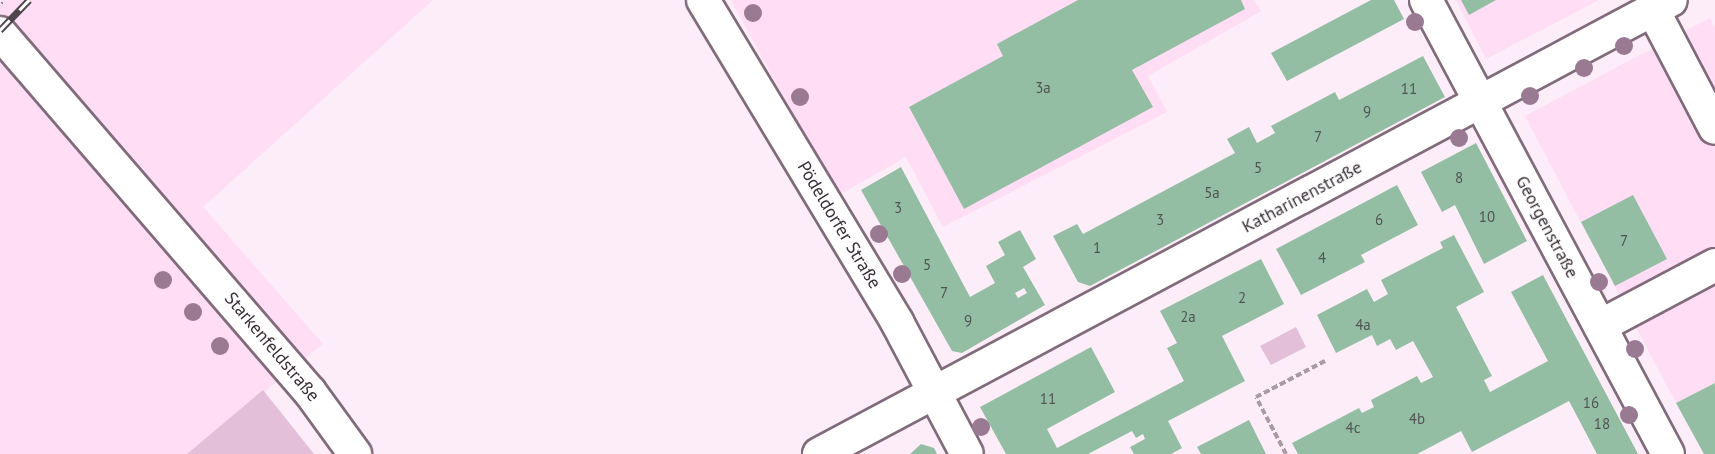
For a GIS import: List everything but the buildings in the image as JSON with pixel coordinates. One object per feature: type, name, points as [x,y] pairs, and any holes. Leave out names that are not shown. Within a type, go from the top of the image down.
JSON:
[{"type":"street","name":"Pödeldorfer Straße","points":[[703,0],[897,322],[967,454]]},
{"type":"street","name":"Georgenstraße","points":[[1426,0],[1668,454]]},
{"type":"street","name":"Katharinenstraße","points":[[819,454],[1662,5]]},
{"type":"street","points":[[1662,5],[1715,128]]},
{"type":"street","name":"Starkenfeldstraße","points":[[0,33],[217,281],[310,392],[355,454]]},
{"type":"street","points":[[1600,326],[1715,265]]},
{"type":"path","points":[[1286,454],[1256,397],[1325,361]]},
{"type":"shaded area","points":[[0,0],[433,0],[203,207],[323,344],[187,454],[0,454]]},
{"type":"shaded area","points":[[731,0],[1254,0],[1261,11],[1148,76],[1167,112],[943,227],[906,157],[837,196]]},
{"type":"shaded area","points":[[1456,0],[1599,0],[1486,59]]},
{"type":"shaded area","points":[[1710,18],[1715,28],[1715,383],[1676,403],[1525,116]]},
{"type":"shaded area","points":[[1296,327],[1306,347],[1271,365],[1260,346]]},
{"type":"shaded area","points":[[263,390],[314,454],[187,454]]},
{"type":"railway","points":[[0,30],[29,0]]}]
